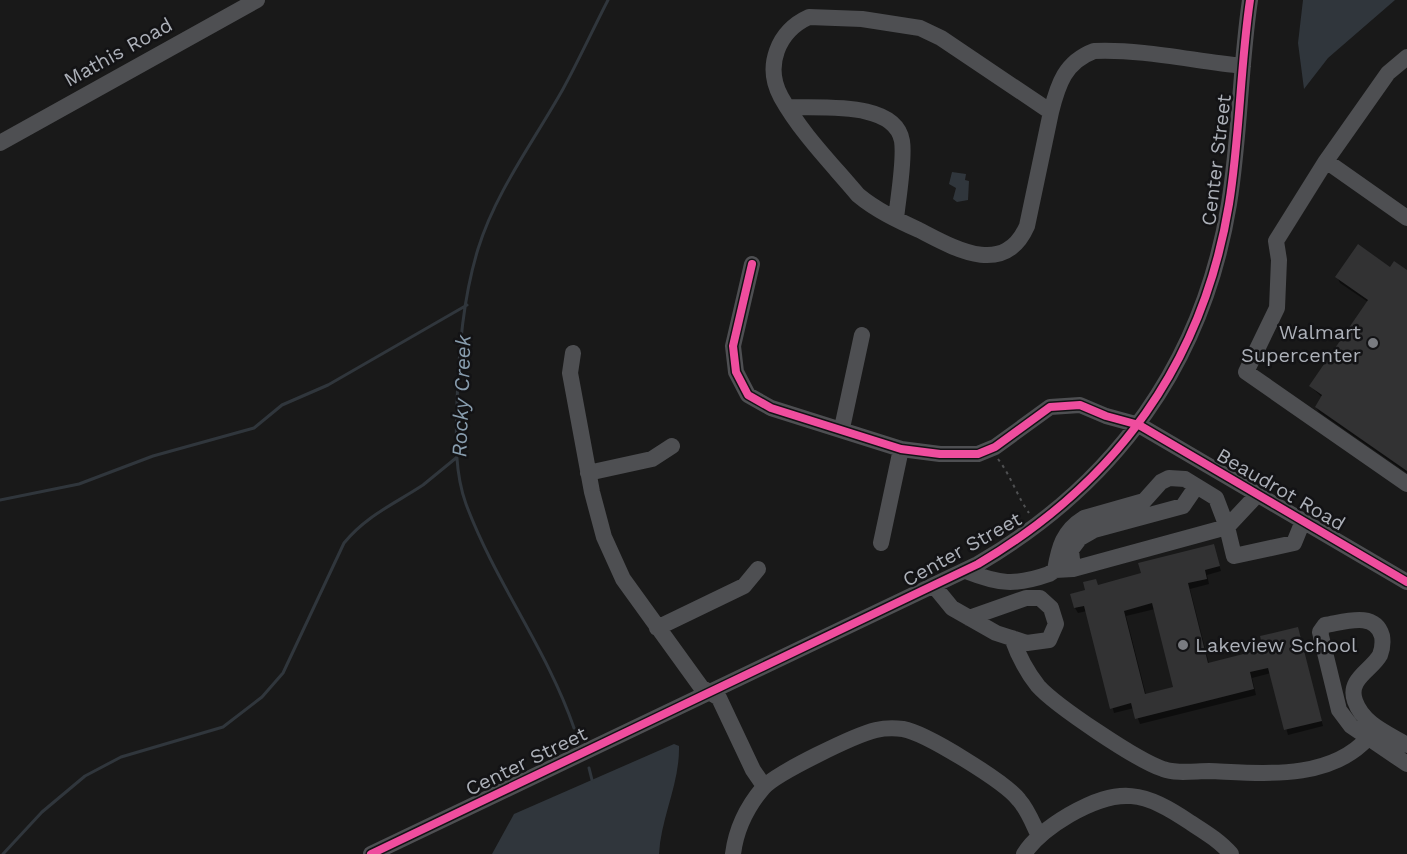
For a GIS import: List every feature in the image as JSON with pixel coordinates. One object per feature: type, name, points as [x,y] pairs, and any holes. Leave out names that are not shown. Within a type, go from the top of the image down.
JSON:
[{"type":"street","name":"Mathis Road","points":[[0,143],[258,0]]},
{"type":"street","name":"Center Street","points":[[371,854],[966,571],[1008,547],[1049,518],[1099,472],[1139,425],[1188,339],[1218,258],[1230,201],[1250,0]]},
{"type":"street","points":[[1052,112],[941,38],[920,28],[861,19],[809,17],[793,24],[780,41],[775,58],[780,95],[858,195],[873,207],[966,254],[987,256],[1012,247],[1022,237],[1027,226],[1052,112],[1066,68],[1080,56],[1094,51],[1183,56],[1206,62],[1243,66]]},
{"type":"street","points":[[1407,57],[1388,73],[1326,161],[1276,241],[1279,260],[1277,308],[1246,372],[1407,484]]},
{"type":"street","points":[[788,107],[874,112],[892,123],[902,142],[896,219]]},
{"type":"street","points":[[1326,161],[1407,218]]},
{"type":"street","points":[[752,264],[733,346],[736,372],[748,395],[771,408],[842,428],[901,449],[940,454],[978,454],[991,448]]},
{"type":"street","points":[[842,428],[862,335]]},
{"type":"street","points":[[573,353],[570,373],[588,472],[604,537],[618,568],[657,628],[700,687],[719,698],[753,770],[764,786]]},
{"type":"street","name":"Beaudrot Road","points":[[991,448],[1050,407],[1080,405],[1106,416],[1139,425],[1407,582]]},
{"type":"street","points":[[588,472],[652,459],[672,446]]},
{"type":"street","points":[[881,543],[901,449]]},
{"type":"street","points":[[1055,570],[1061,541],[1067,531],[1084,518],[1144,501],[1161,482],[1169,477],[1185,479],[1196,487],[1211,493],[1219,501],[1234,556],[1294,543],[1303,521]]},
{"type":"street","points":[[1073,569],[1071,550],[1080,538],[1094,530],[1183,506],[1196,487]]},
{"type":"street","points":[[966,571],[994,582],[1008,584],[1041,577],[1055,570],[1073,569],[1227,527],[1257,495]]},
{"type":"street","points":[[657,628],[744,586],[758,569]]},
{"type":"street","points":[[934,586],[952,608],[969,618],[1027,643],[1049,640],[1056,624],[1051,608],[1040,598],[1026,598],[969,618]]},
{"type":"street","points":[[1407,745],[1365,720],[1353,699],[1355,682],[1380,655],[1383,641],[1380,630],[1371,621],[1359,619],[1325,625],[1320,632],[1339,710],[1351,726],[1407,764]]},
{"type":"street","points":[[1012,638],[1019,658],[1039,687],[1067,710],[1125,749],[1164,770],[1284,774],[1349,754],[1368,738]]},
{"type":"street","points":[[733,854],[744,818],[764,786],[784,773],[866,734],[885,729],[904,729],[926,737],[1010,790],[1024,807],[1039,836]]},
{"type":"street","points":[[1024,854],[1039,836],[1059,821],[1093,803],[1115,796],[1137,796],[1168,807],[1216,839],[1231,854]]},
{"type":"path","points":[[991,448],[1009,473],[1020,500],[1031,516]]},
{"type":"shaded area","points":[[1303,0],[1395,0],[1328,58],[1304,89],[1298,43]]},
{"type":"shaded area","points":[[952,172],[966,174],[965,180],[969,181],[968,200],[957,202],[953,199],[956,188],[949,184]]},
{"type":"shaded area","points":[[674,744],[679,746],[679,760],[660,840],[659,854],[492,854],[514,814]]},
{"type":"building","name":"Walmart Supercenter","points":[[1358,244],[1390,267],[1394,261],[1407,270],[1407,471],[1315,407],[1322,395],[1309,386],[1368,300],[1335,277]]},
{"type":"building","name":"Lakeview School","points":[[1214,544],[1220,566],[1205,570],[1207,579],[1188,583],[1208,663],[1263,649],[1260,636],[1298,627],[1322,721],[1284,730],[1268,668],[1250,672],[1254,689],[1135,719],[1131,703],[1110,709],[1084,606],[1074,608],[1070,594],[1085,590],[1083,582],[1096,579],[1098,585],[1141,573],[1138,563]],"holes":[[[1152,603],[1173,687],[1145,694],[1124,611]]]},
{"type":"waterway","name":"Rocky Creek","points":[[574,728],[550,671],[491,561],[466,504],[459,479],[457,453],[458,382],[469,286],[486,228],[505,187],[569,78],[608,0]]},
{"type":"waterway","points":[[0,500],[79,484],[153,456],[254,428],[282,405],[328,385],[467,305]]},
{"type":"waterway","points":[[3,854],[42,812],[85,776],[121,757],[223,727],[262,697],[283,673],[344,543],[371,518],[423,485],[456,458]]},
{"type":"waterway","name":"Rocky Creek","points":[[589,768],[592,780]]},
{"type":"cycle path","points":[[371,854],[978,564],[1027,532],[1072,496],[1111,456],[1146,413],[1175,366],[1198,316],[1216,262],[1229,204],[1250,0]]},
{"type":"cycle path","points":[[752,264],[733,346],[736,372],[748,395],[771,408],[901,449],[940,454],[978,454],[995,447],[1050,407],[1080,405],[1106,416],[1139,425],[1407,582]]},
{"type":"place","name":"Walmart Supercenter","points":[[1373,343]]},
{"type":"place","name":"Lakeview School","points":[[1183,645]]}]
